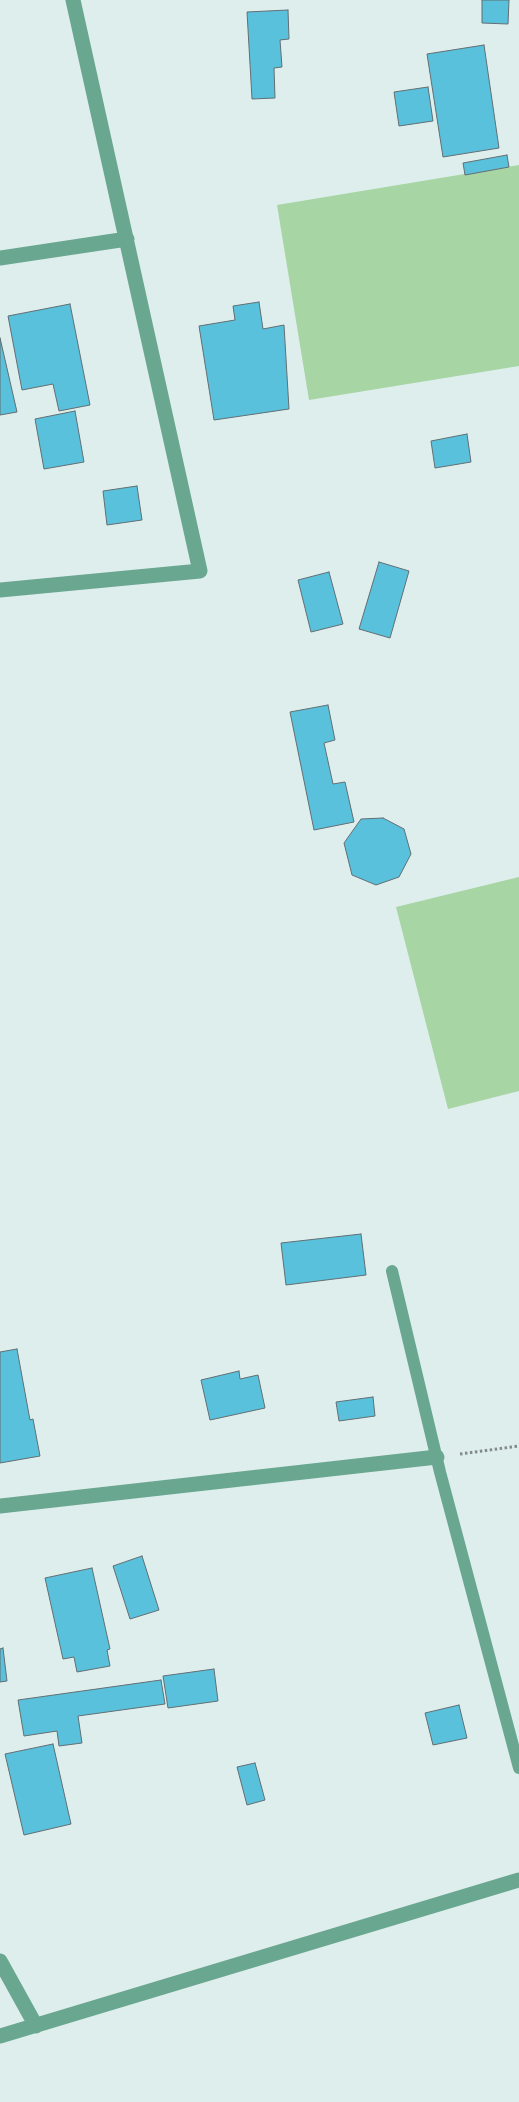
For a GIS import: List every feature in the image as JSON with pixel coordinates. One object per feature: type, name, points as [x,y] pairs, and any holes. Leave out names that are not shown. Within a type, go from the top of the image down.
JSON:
[{"type":"street","points":[[0,590],[200,571],[73,0]]},
{"type":"street","points":[[0,258],[127,240]]},
{"type":"street","points":[[0,1506],[437,1457]]},
{"type":"street","points":[[0,2036],[519,1880]]},
{"type":"street","points":[[0,1961],[36,2026]]},
{"type":"lane","points":[[392,1271],[437,1457],[519,1768]]},
{"type":"path","points":[[437,1457],[519,1446]]},
{"type":"green space","points":[[519,165],[519,366],[309,400],[277,205]]},
{"type":"green space","points":[[519,877],[519,1091],[448,1109],[396,907]]},
{"type":"building","points":[[482,0],[509,0],[508,24],[482,23]]},
{"type":"building","points":[[288,10],[289,39],[280,40],[282,67],[274,68],[275,98],[252,99],[247,12]]},
{"type":"building","points":[[484,45],[499,148],[443,157],[427,54]]},
{"type":"building","points":[[428,87],[433,121],[399,126],[394,92]]},
{"type":"building","points":[[507,155],[509,167],[465,175],[463,163]]},
{"type":"building","points":[[259,302],[263,329],[284,325],[289,409],[214,420],[199,326],[235,320],[233,306]]},
{"type":"building","points":[[70,304],[90,405],[59,411],[53,384],[22,390],[8,316]]},
{"type":"building","points":[[0,338],[17,412],[0,415]]},
{"type":"building","points":[[75,411],[84,462],[44,469],[35,419]]},
{"type":"building","points":[[467,434],[471,462],[435,468],[431,441]]},
{"type":"building","points":[[137,486],[142,520],[107,525],[103,491]]},
{"type":"building","points":[[379,562],[409,571],[390,638],[359,629]]},
{"type":"building","points":[[329,572],[343,624],[311,632],[298,580]]},
{"type":"building","points":[[328,705],[335,740],[324,743],[333,784],[345,782],[354,822],[314,830],[290,712]]},
{"type":"building","points":[[383,818],[404,829],[411,854],[399,877],[376,885],[352,875],[344,843],[361,819]]},
{"type":"building","points":[[361,1234],[366,1275],[286,1285],[281,1243]]},
{"type":"building","points":[[17,1349],[30,1420],[33,1419],[40,1456],[0,1463],[0,1352]]},
{"type":"building","points":[[239,1371],[240,1379],[258,1375],[265,1408],[210,1420],[201,1380]]},
{"type":"building","points":[[373,1397],[375,1416],[339,1421],[336,1402]]},
{"type":"building","points":[[142,1556],[159,1610],[130,1619],[113,1566]]},
{"type":"building","points":[[92,1568],[110,1649],[107,1650],[110,1666],[77,1672],[74,1657],[63,1659],[45,1578]]},
{"type":"building","points":[[3,1648],[7,1681],[0,1682],[0,1649]]},
{"type":"building","points":[[214,1669],[218,1701],[168,1708],[163,1676]]},
{"type":"building","points":[[161,1680],[165,1704],[78,1716],[82,1743],[59,1746],[57,1731],[24,1736],[18,1700]]},
{"type":"building","points":[[459,1705],[467,1738],[433,1745],[425,1713]]},
{"type":"building","points":[[53,1744],[71,1824],[24,1835],[5,1754]]},
{"type":"building","points":[[255,1763],[265,1800],[247,1805],[237,1767]]}]
